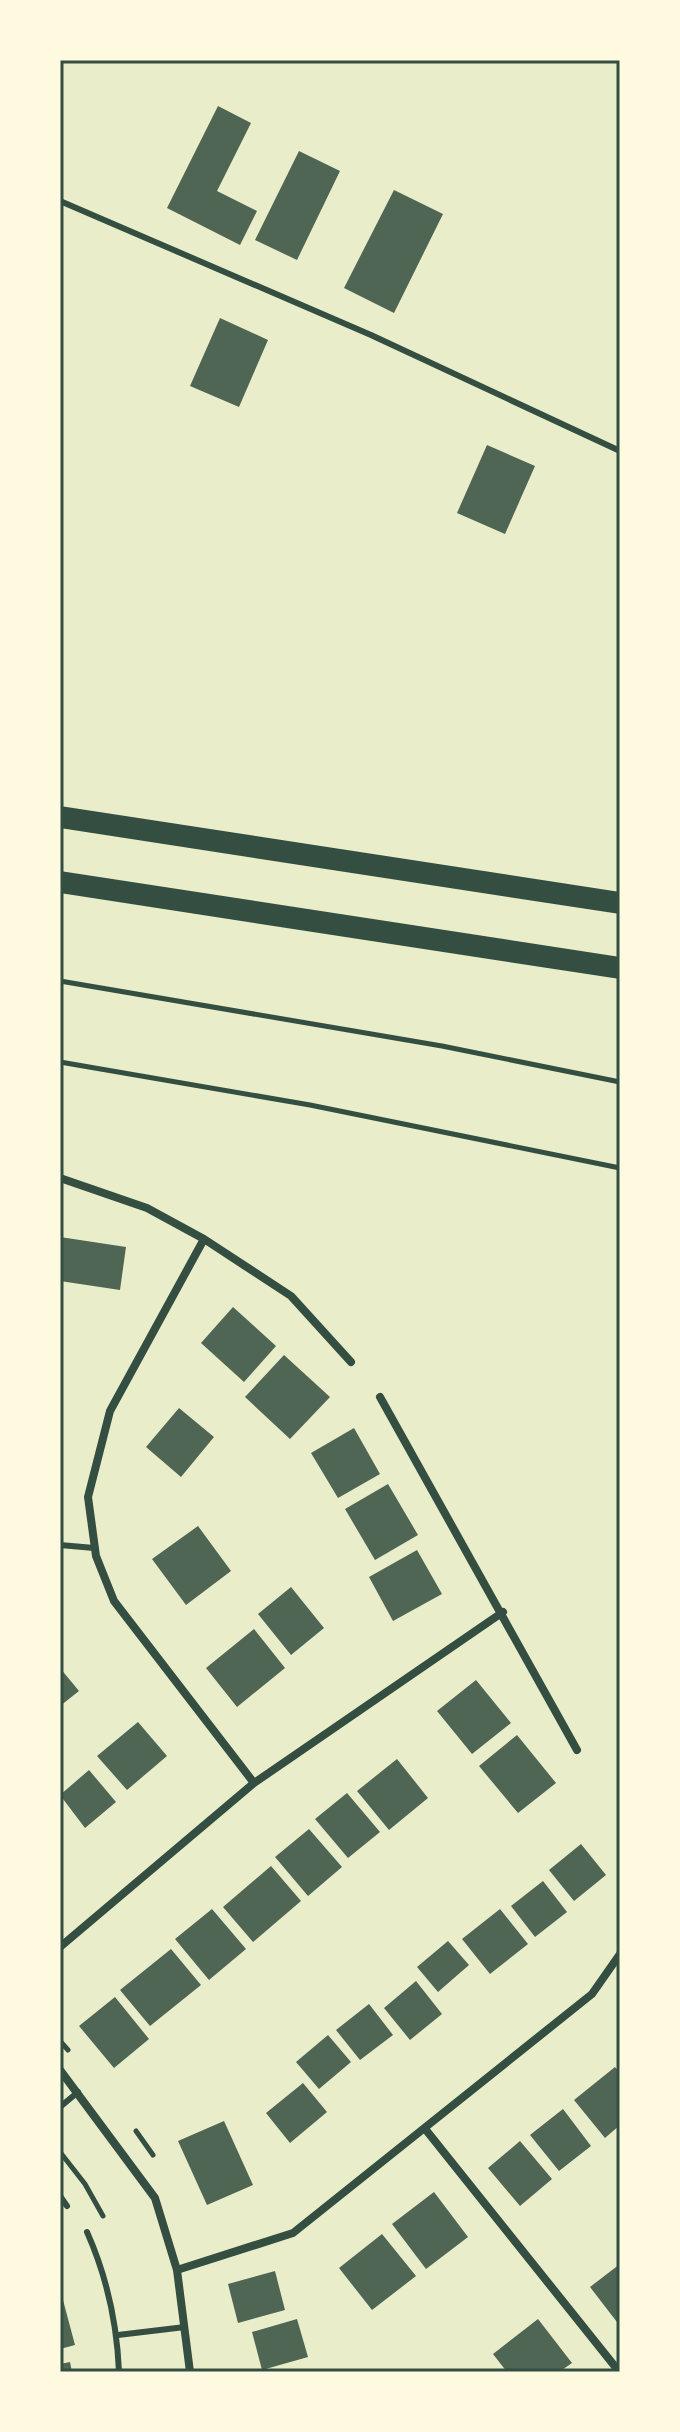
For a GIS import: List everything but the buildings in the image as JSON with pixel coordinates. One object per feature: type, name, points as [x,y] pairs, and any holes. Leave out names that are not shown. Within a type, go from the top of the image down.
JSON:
[{"type":"highway","points":[[60,817],[620,903]]},
{"type":"highway","points":[[60,882],[620,968]]},
{"type":"street","points":[[60,1178],[147,1208],[204,1239],[291,1296],[351,1362]]},
{"type":"street","points":[[204,1239],[110,1411],[88,1497],[94,1548],[114,1601],[254,1783]]},
{"type":"street","points":[[380,1397],[503,1612],[577,1750]]},
{"type":"street","points":[[60,1947],[254,1783],[503,1612]]},
{"type":"street","points":[[177,2270],[293,2233],[426,2130],[592,1994],[620,1954]]},
{"type":"street","points":[[60,2070],[155,2198],[177,2270],[190,2372]]},
{"type":"street","points":[[426,2130],[617,2369]]},
{"type":"lane","points":[[60,201],[371,335],[620,451]]},
{"type":"lane","points":[[60,1545],[94,1548]]},
{"type":"lane","points":[[60,2107],[78,2092]]},
{"type":"lane","points":[[60,2196],[67,2206]]},
{"type":"lane","points":[[87,2232],[101,2265],[118,2335],[119,2372]]},
{"type":"lane","points":[[118,2335],[185,2327]]},
{"type":"path","points":[[60,981],[442,1046],[620,1082]]},
{"type":"path","points":[[60,1062],[468,1135],[620,1168]]}]
